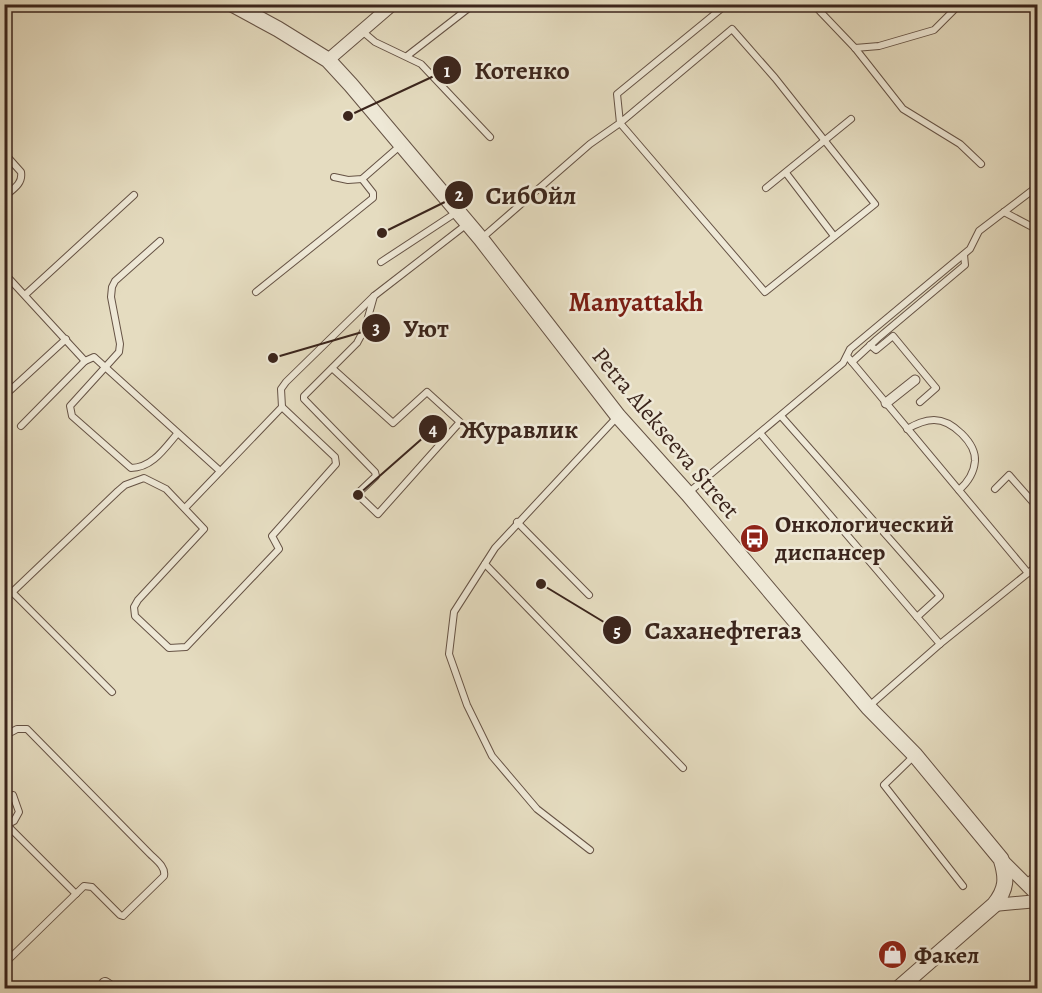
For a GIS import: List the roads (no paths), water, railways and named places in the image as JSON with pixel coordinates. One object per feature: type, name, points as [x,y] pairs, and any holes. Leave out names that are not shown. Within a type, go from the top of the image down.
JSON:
[{"type":"street","name":"Petra Alekseeva Street","points":[[232,4],[328,60],[481,239],[618,416],[688,494],[868,707],[915,755],[1001,859]]},
{"type":"street","points":[[328,60],[393,4]]},
{"type":"street","points":[[886,403],[915,380]]},
{"type":"street","points":[[1001,859],[1038,896]]},
{"type":"street","points":[[898,988],[994,905],[1002,895],[1006,874],[1001,859]]},
{"type":"street","points":[[994,905],[1038,901]]},
{"type":"lane","points":[[407,56],[474,4]]},
{"type":"lane","points":[[481,239],[590,144],[620,123],[732,29],[775,78],[875,204],[765,292],[620,123],[617,94],[727,4]]},
{"type":"lane","points":[[813,4],[855,48],[903,109],[960,144],[981,164]]},
{"type":"lane","points":[[855,48],[879,46],[934,30],[960,4]]},
{"type":"lane","points":[[362,31],[375,42],[421,64],[490,137]]},
{"type":"lane","points":[[766,188],[852,119]]},
{"type":"lane","points":[[334,177],[348,180],[362,179],[401,144]]},
{"type":"lane","points":[[4,153],[22,176],[19,183],[4,197]]},
{"type":"lane","points":[[786,173],[834,236]]},
{"type":"lane","points":[[256,292],[373,198],[373,193],[362,179]]},
{"type":"lane","points":[[688,494],[843,363],[850,349],[964,255],[970,249],[979,231],[1038,186]]},
{"type":"lane","points":[[25,295],[134,195]]},
{"type":"lane","points":[[1004,212],[1038,230]]},
{"type":"lane","points":[[381,262],[462,218]]},
{"type":"lane","points":[[4,600],[125,485],[144,478],[166,489],[203,526],[203,533],[138,600],[134,607],[135,616],[169,648],[186,647],[279,549],[272,536],[336,464],[335,457],[282,407],[281,389],[374,296],[462,218]]},
{"type":"lane","points":[[160,242],[115,281],[111,297],[119,352],[70,406],[72,416],[131,468],[154,460],[177,434]]},
{"type":"lane","points":[[852,362],[965,265],[964,255]]},
{"type":"lane","points":[[4,273],[85,361]]},
{"type":"lane","points":[[332,368],[393,423],[427,392],[460,422],[378,514],[357,494],[376,476],[375,472],[304,398],[332,368],[357,343],[365,328],[374,296]]},
{"type":"lane","points":[[870,345],[876,350],[893,336],[936,388],[920,402]]},
{"type":"lane","points":[[4,396],[66,339]]},
{"type":"lane","points":[[847,356],[1028,573]]},
{"type":"lane","points":[[21,426],[85,361],[94,357],[220,471]]},
{"type":"lane","points":[[185,508],[282,407]]},
{"type":"lane","points":[[590,850],[537,809],[492,756],[467,705],[449,654],[454,612],[495,548],[618,416]]},
{"type":"lane","points":[[781,416],[940,596],[917,617]]},
{"type":"lane","points":[[908,429],[920,422],[936,420],[958,431],[972,448],[975,460],[971,475],[959,490]]},
{"type":"lane","points":[[760,433],[940,644]]},
{"type":"lane","points":[[995,489],[1009,475],[1038,508]]},
{"type":"lane","points":[[517,522],[589,595]]},
{"type":"lane","points":[[485,564],[683,768]]},
{"type":"lane","points":[[868,707],[940,644],[1038,565]]},
{"type":"lane","points":[[12,592],[112,692]]},
{"type":"lane","points":[[4,736],[17,729],[27,729],[165,872],[164,876],[123,915],[120,915],[89,885],[84,886],[6,959]]},
{"type":"lane","points":[[915,755],[884,785],[963,886]]},
{"type":"lane","points":[[13,795],[19,812],[14,821],[6,826],[76,894]]},
{"type":"lane","points":[[1025,884],[1038,873]]},
{"type":"place","name":"Котенко","points":[[348,116]]},
{"type":"place","name":"СибОйл","points":[[382,233]]},
{"type":"place","name":"Уют","points":[[273,358]]},
{"type":"place","name":"Журавлик","points":[[358,495]]},
{"type":"place","name":"Онкологический диспансер","points":[[754,538]]},
{"type":"place","name":"Саханефтегаз","points":[[541,584]]},
{"type":"place","name":"Факел","points":[[893,955]]},
{"type":"district","name":"Manyattakh","points":[[636,302]]}]
